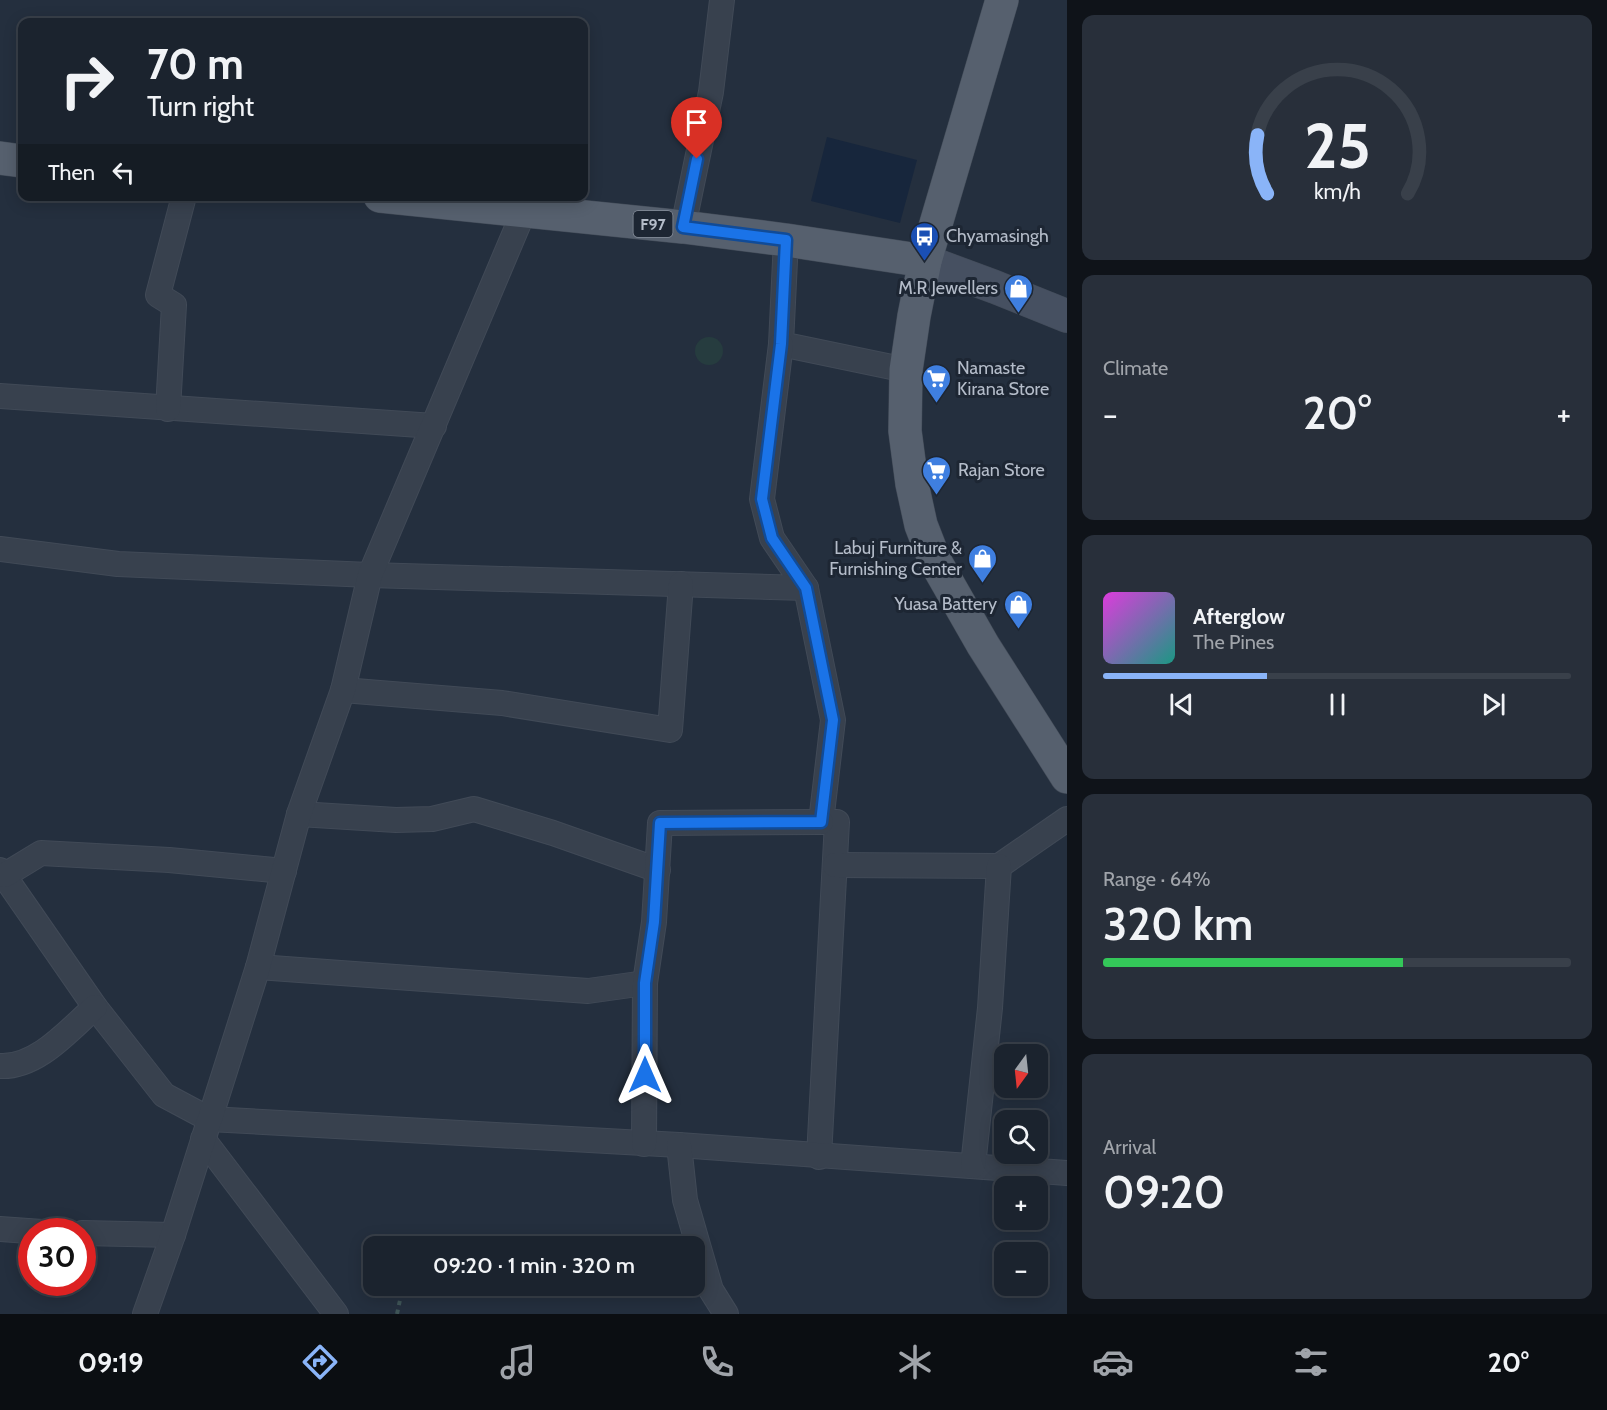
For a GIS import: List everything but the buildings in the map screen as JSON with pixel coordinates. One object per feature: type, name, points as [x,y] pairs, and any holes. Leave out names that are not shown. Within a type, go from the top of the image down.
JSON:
[{"type":"main road","points":[[1002,0],[925,261],[906,370],[905,431],[912,484],[925,534],[935,561],[983,645],[1067,777]]},
{"type":"main road","points":[[0,158],[18,160]]},
{"type":"main road","name":"F97","points":[[428,201],[683,227],[925,261]]},
{"type":"main road","points":[[925,261],[1067,316]]},
{"type":"street","points":[[683,227],[711,92],[722,0]]},
{"type":"street","points":[[168,409],[174,305],[158,295],[183,201]]},
{"type":"street","points":[[145,1314],[173,1235],[258,967],[299,814],[343,690],[370,574],[524,211]]},
{"type":"street","points":[[786,240],[781,344],[762,499],[772,538],[806,588],[833,720],[821,822]]},
{"type":"street","points":[[781,344],[906,370]]},
{"type":"street","points":[[0,396],[434,426]]},
{"type":"street","points":[[0,549],[118,564],[806,588]]},
{"type":"street","points":[[343,690],[502,703],[670,730],[681,584]]},
{"type":"street","points":[[299,814],[396,820],[432,819],[474,809],[554,833],[658,870]]},
{"type":"street","points":[[836,865],[999,866],[1067,819]]},
{"type":"street","points":[[644,1144],[645,983],[658,870],[660,823],[837,822],[819,1157]]},
{"type":"street","points":[[284,871],[169,860],[41,854],[2,872],[95,1007],[164,1095],[206,1130],[336,1314]]},
{"type":"street","points":[[973,1166],[990,1008],[999,866]]},
{"type":"street","points":[[258,967],[588,991],[645,983]]},
{"type":"street","points":[[0,1066],[10,1066],[33,1058],[95,1007]]},
{"type":"street","points":[[206,1130],[679,1145],[819,1157],[1067,1173]]},
{"type":"street","points":[[679,1145],[685,1200],[711,1290],[726,1314]]},
{"type":"street","points":[[0,1229],[18,1230]]},
{"type":"street","points":[[96,1233],[173,1235]]},
{"type":"path","points":[[397,1314],[401,1296]]},
{"type":"green space","points":[[709,337],[719,341],[723,351],[719,361],[709,365],[699,361],[695,351],[699,341]]},
{"type":"water","points":[[827,137],[917,160],[900,223],[811,201]]},
{"type":"place","name":"Chyamasingh","points":[[925,262]]},
{"type":"place","name":"M.R Jewellers","points":[[1019,314]]},
{"type":"place","name":"Namaste Kirana Store","points":[[936,404]]},
{"type":"place","name":"Rajan Store","points":[[937,496]]},
{"type":"place","name":"Labuj Furniture & Furnishing Center","points":[[983,584]]},
{"type":"place","name":"Yuasa Battery","points":[[1018,630]]},
{"type":"route","points":[[645,1075],[645,983],[654,922],[660,823],[821,822],[833,720],[806,588],[772,538],[762,499],[781,344],[786,240],[683,227],[697,159]]}]
